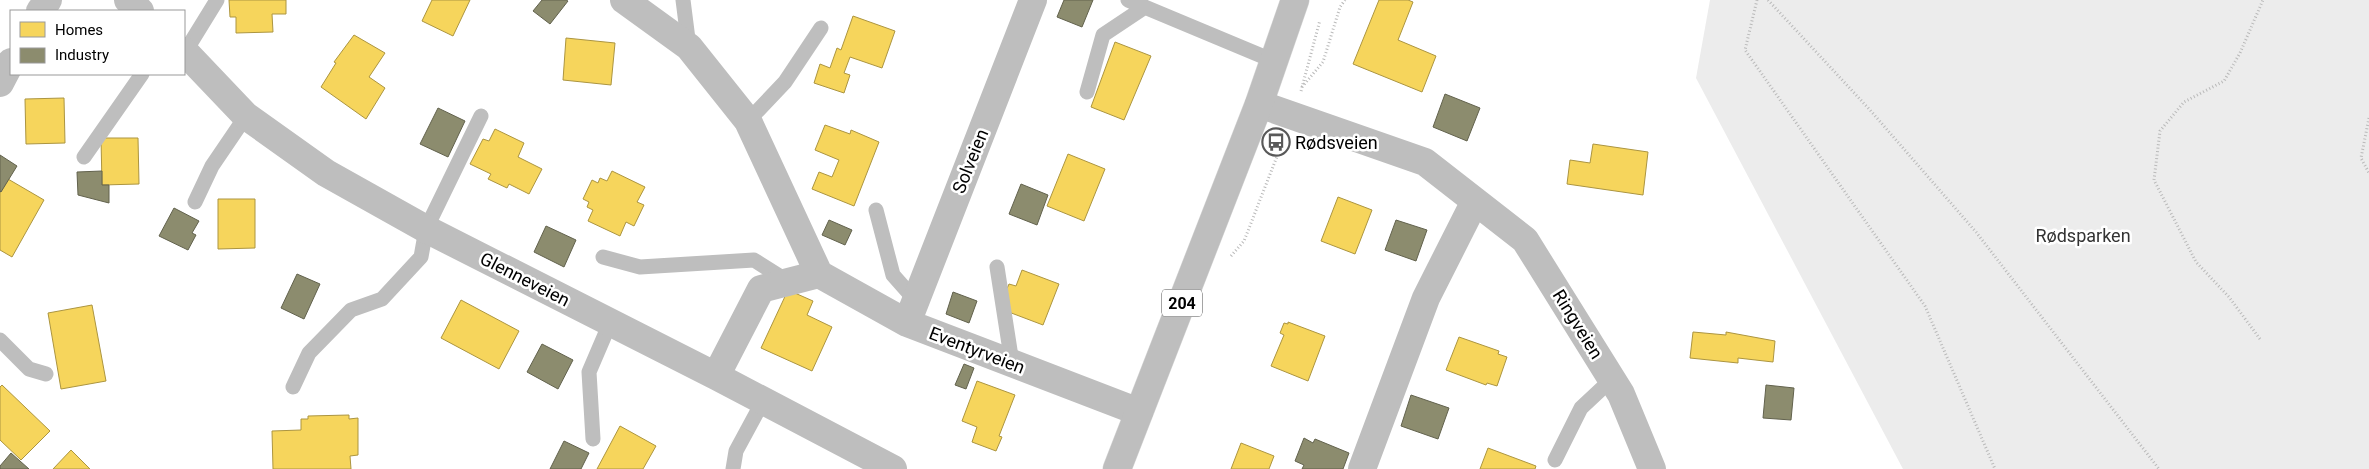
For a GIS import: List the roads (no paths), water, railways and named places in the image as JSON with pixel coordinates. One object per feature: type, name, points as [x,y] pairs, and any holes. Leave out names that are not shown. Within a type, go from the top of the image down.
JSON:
[{"type":"main road","points":[[128,0],[139,10]]},
{"type":"main road","points":[[624,0],[689,47],[748,121],[820,274],[761,289],[716,376]]},
{"type":"main road","name":"Solveien","points":[[911,312],[1033,0]]},
{"type":"main road","name":"204","points":[[1117,469],[1259,104],[1295,0]]},
{"type":"main road","name":"Glenneveien","points":[[185,53],[246,116],[326,172],[426,229],[716,376],[893,469]]},
{"type":"main road","points":[[0,84],[10,64]]},
{"type":"main road","name":"Ringveien","points":[[1259,104],[1425,162],[1525,240],[1621,394],[1652,469]]},
{"type":"main road","points":[[1362,469],[1426,298],[1475,201]]},
{"type":"main road","name":"Eventyrveien","points":[[820,274],[911,312],[1012,363],[1140,412]]},
{"type":"lane","points":[[185,50],[216,0]]},
{"type":"lane","points":[[683,0],[689,47]]},
{"type":"lane","points":[[1128,0],[1274,62]]},
{"type":"lane","points":[[1087,92],[1103,35],[1145,8]]},
{"type":"lane","points":[[748,121],[786,82],[821,28]]},
{"type":"lane","points":[[84,156],[141,75]]},
{"type":"lane","points":[[195,202],[212,166],[246,116]]},
{"type":"lane","points":[[293,388],[309,353],[351,310],[382,299],[421,258],[426,229],[481,116]]},
{"type":"lane","points":[[876,210],[893,275],[911,312]]},
{"type":"lane","points":[[603,257],[640,267],[754,260],[789,282]]},
{"type":"lane","points":[[997,267],[1012,363]]},
{"type":"lane","points":[[593,439],[589,372],[610,323]]},
{"type":"lane","points":[[0,340],[29,369],[46,374]]},
{"type":"lane","points":[[1555,460],[1581,408],[1612,379]]},
{"type":"lane","points":[[733,469],[736,451],[763,401]]},
{"type":"place","name":"Rødsveien","points":[[1276,142]]},
{"type":"park label","name":"Rødsparken","points":[[2083,235]]}]
